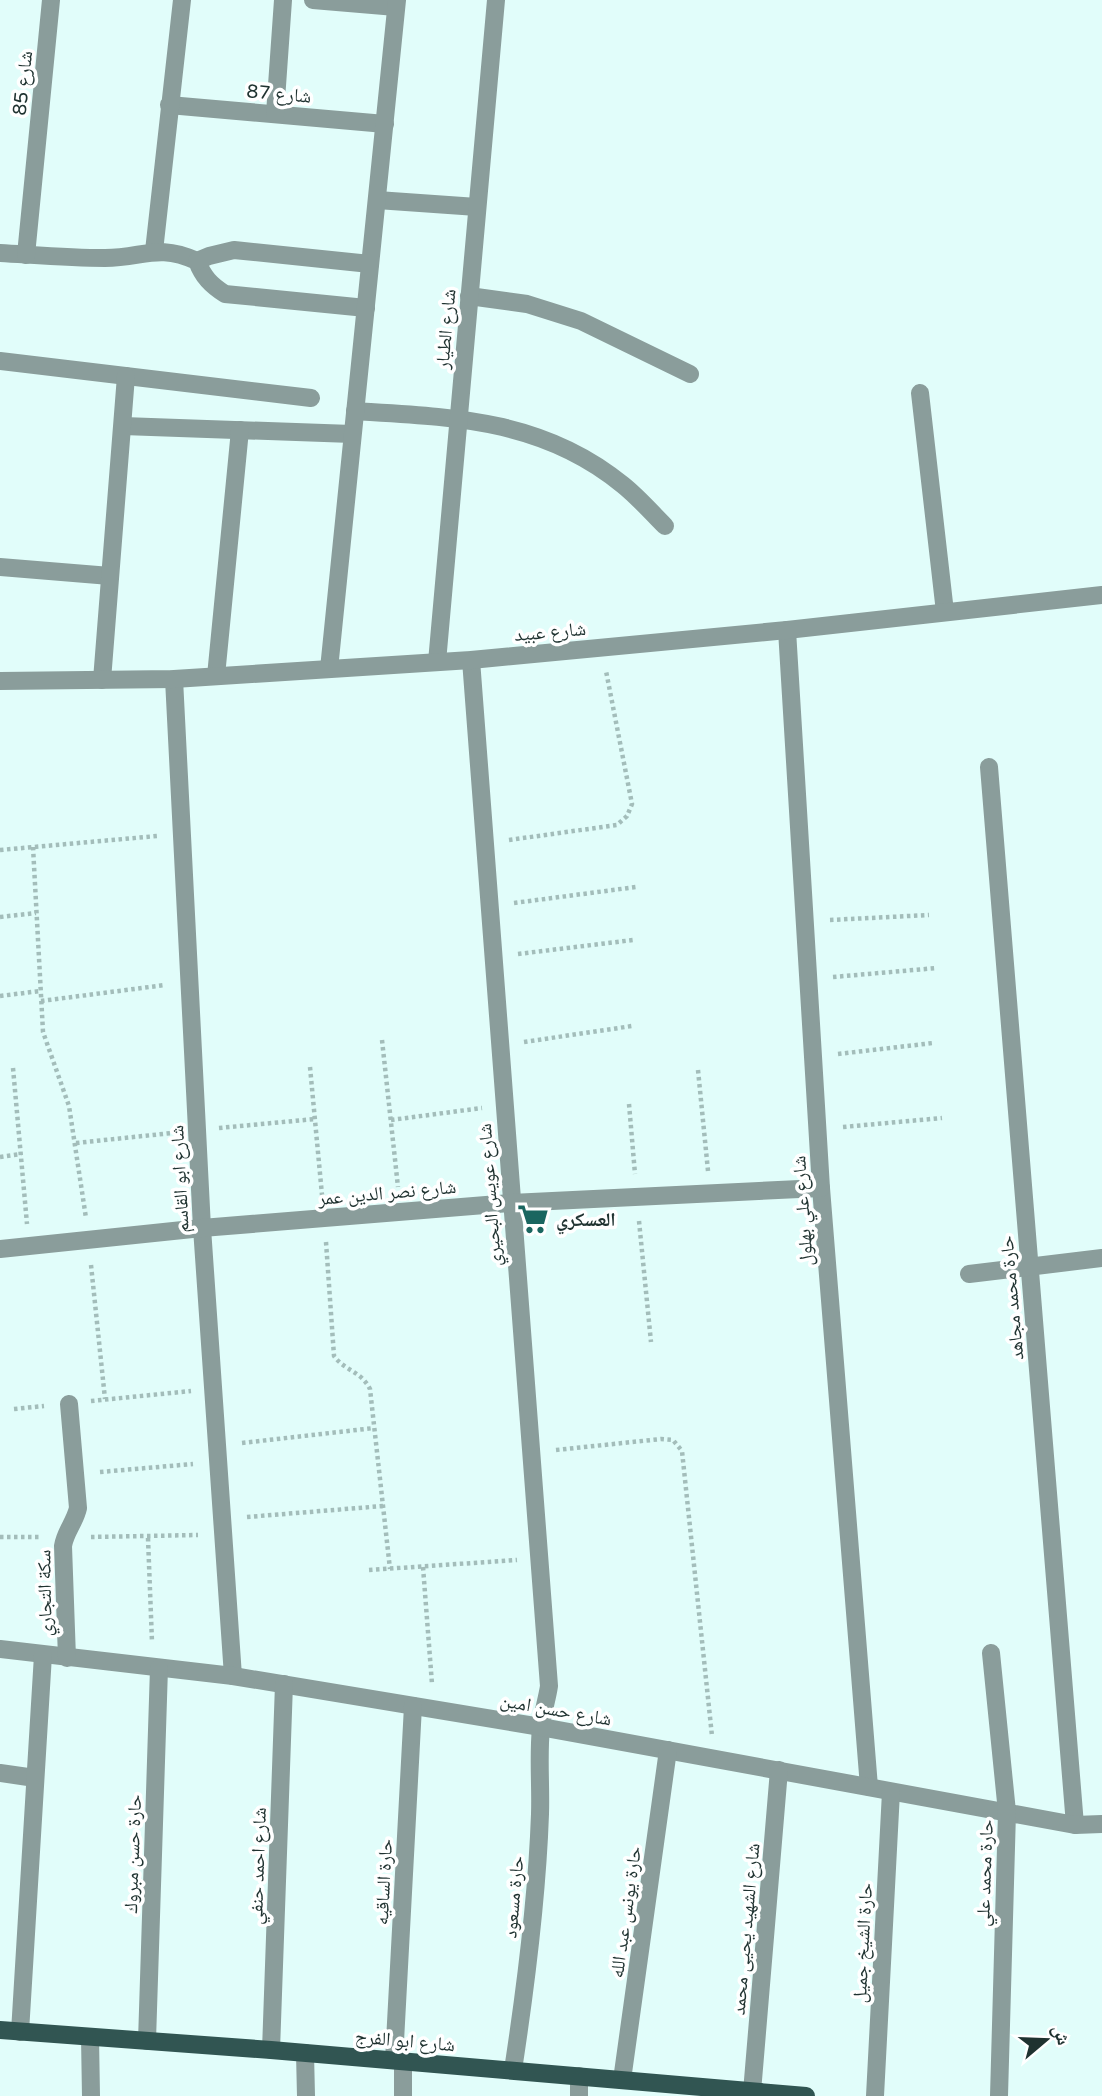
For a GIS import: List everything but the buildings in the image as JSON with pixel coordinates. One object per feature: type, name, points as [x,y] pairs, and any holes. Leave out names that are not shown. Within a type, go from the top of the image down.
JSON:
[{"type":"main road","name":"شارع ابو الفرج","points":[[0,2030],[271,2050],[806,2096]]},
{"type":"street","name":"شارع 85","points":[[26,254],[51,0]]},
{"type":"street","points":[[154,251],[182,0]]},
{"type":"street","points":[[275,114],[283,0]]},
{"type":"street","points":[[313,0],[397,4],[329,669]]},
{"type":"street","name":"شارع الطيار","points":[[437,662],[496,0]]},
{"type":"street","name":"شارع 87","points":[[169,105],[384,124]]},
{"type":"street","points":[[377,200],[477,207]]},
{"type":"street","points":[[0,253],[107,258],[154,251],[183,255],[197,261],[234,250],[370,264]]},
{"type":"street","points":[[197,261],[202,275],[212,286],[225,294],[366,308]]},
{"type":"street","points":[[470,296],[527,304],[581,321],[690,374]]},
{"type":"street","points":[[0,361],[311,398]]},
{"type":"street","points":[[102,680],[126,376]]},
{"type":"street","points":[[919,393],[945,612]]},
{"type":"street","points":[[355,411],[459,418],[517,429],[572,451],[622,484],[664,526]]},
{"type":"street","points":[[123,426],[352,434]]},
{"type":"street","points":[[216,676],[240,430]]},
{"type":"street","points":[[0,567],[110,576]]},
{"type":"street","name":"شارع عبيد","points":[[0,681],[174,679],[471,660],[1102,597]]},
{"type":"street","name":"شارع علي بهلول","points":[[787,630],[821,1188],[869,1787]]},
{"type":"street","name":"شارع عويس البحيري","points":[[471,660],[549,1686],[541,1727]]},
{"type":"street","name":"شارع ابو القاسم","points":[[174,679],[202,1228],[233,1676]]},
{"type":"street","name":"حارة محمد مجاهد","points":[[989,767],[1075,1825]]},
{"type":"street","name":"شارع نصر الدين عمر","points":[[0,1249],[202,1228],[511,1203],[821,1188]]},
{"type":"street","points":[[969,1274],[1102,1258]]},
{"type":"street","name":"سكة التجاري","points":[[67,1658],[64,1537],[76,1518],[78,1508],[69,1404]]},
{"type":"street","name":"شارع حسن امين","points":[[0,1649],[284,1684],[541,1727],[1075,1825],[1102,1824]]},
{"type":"street","name":"حارة محمد علي","points":[[992,1653],[1007,1812],[999,2096]]},
{"type":"street","points":[[19,2032],[43,1656]]},
{"type":"street","name":"حارة حسن مبروك","points":[[147,2041],[156,1668]]},
{"type":"street","name":"شارع احمد حنفي","points":[[271,2050],[284,1684]]},
{"type":"street","name":"حارة الساقيه","points":[[403,2096],[398,2061],[413,1706]]},
{"type":"street","name":"حارة مسعود","points":[[513,2070],[526,1986],[534,1900],[540,1814],[541,1727]]},
{"type":"street","name":"حارة يونس عبد الله","points":[[622,2080],[668,1750]]},
{"type":"street","name":"شارع الشهيد يحيى محمد","points":[[752,2092],[779,1770]]},
{"type":"street","points":[[0,1773],[35,1778]]},
{"type":"street","name":"حارة الشيخ جميل","points":[[875,2096],[891,1792]]},
{"type":"street","points":[[90,2037],[91,2096]]},
{"type":"street","points":[[304,2053],[306,2096]]},
{"type":"street","points":[[579,2076],[579,2096]]},
{"type":"path","points":[[484,843],[617,825],[627,816],[632,804],[602,647]]},
{"type":"path","points":[[0,850],[182,834]]},
{"type":"path","points":[[33,847],[43,1032],[69,1106],[88,1239],[105,1399]]},
{"type":"path","points":[[489,906],[636,887]]},
{"type":"path","points":[[0,917],[36,913]]},
{"type":"path","points":[[804,922],[929,915]]},
{"type":"path","points":[[492,957],[633,940]]},
{"type":"path","points":[[808,979],[937,968]]},
{"type":"path","points":[[40,1000],[190,982]]},
{"type":"path","points":[[0,996],[40,991]]},
{"type":"path","points":[[499,1045],[632,1026]]},
{"type":"path","points":[[382,1040],[401,1212]]},
{"type":"path","points":[[813,1057],[933,1043]]},
{"type":"path","points":[[310,1067],[334,1356],[341,1365],[364,1378],[370,1389],[390,1569]]},
{"type":"path","points":[[13,1068],[28,1246]]},
{"type":"path","points":[[698,1070],[710,1193]]},
{"type":"path","points":[[391,1120],[504,1105]]},
{"type":"path","points":[[817,1129],[942,1118]]},
{"type":"path","points":[[0,1157],[21,1154]]},
{"type":"path","points":[[14,1409],[213,1389]]},
{"type":"path","points":[[75,1474],[374,1428]]},
{"type":"path","points":[[530,1452],[661,1439],[673,1440],[682,1451],[715,1759]]},
{"type":"path","points":[[0,1537],[148,1538],[383,1506]]},
{"type":"path","points":[[148,1538],[156,1668]]},
{"type":"path","points":[[369,1570],[539,1558]]},
{"type":"path","points":[[424,1567],[434,1709]]},
{"type":"place","name":"العسكري","points":[[533,1219]]}]
